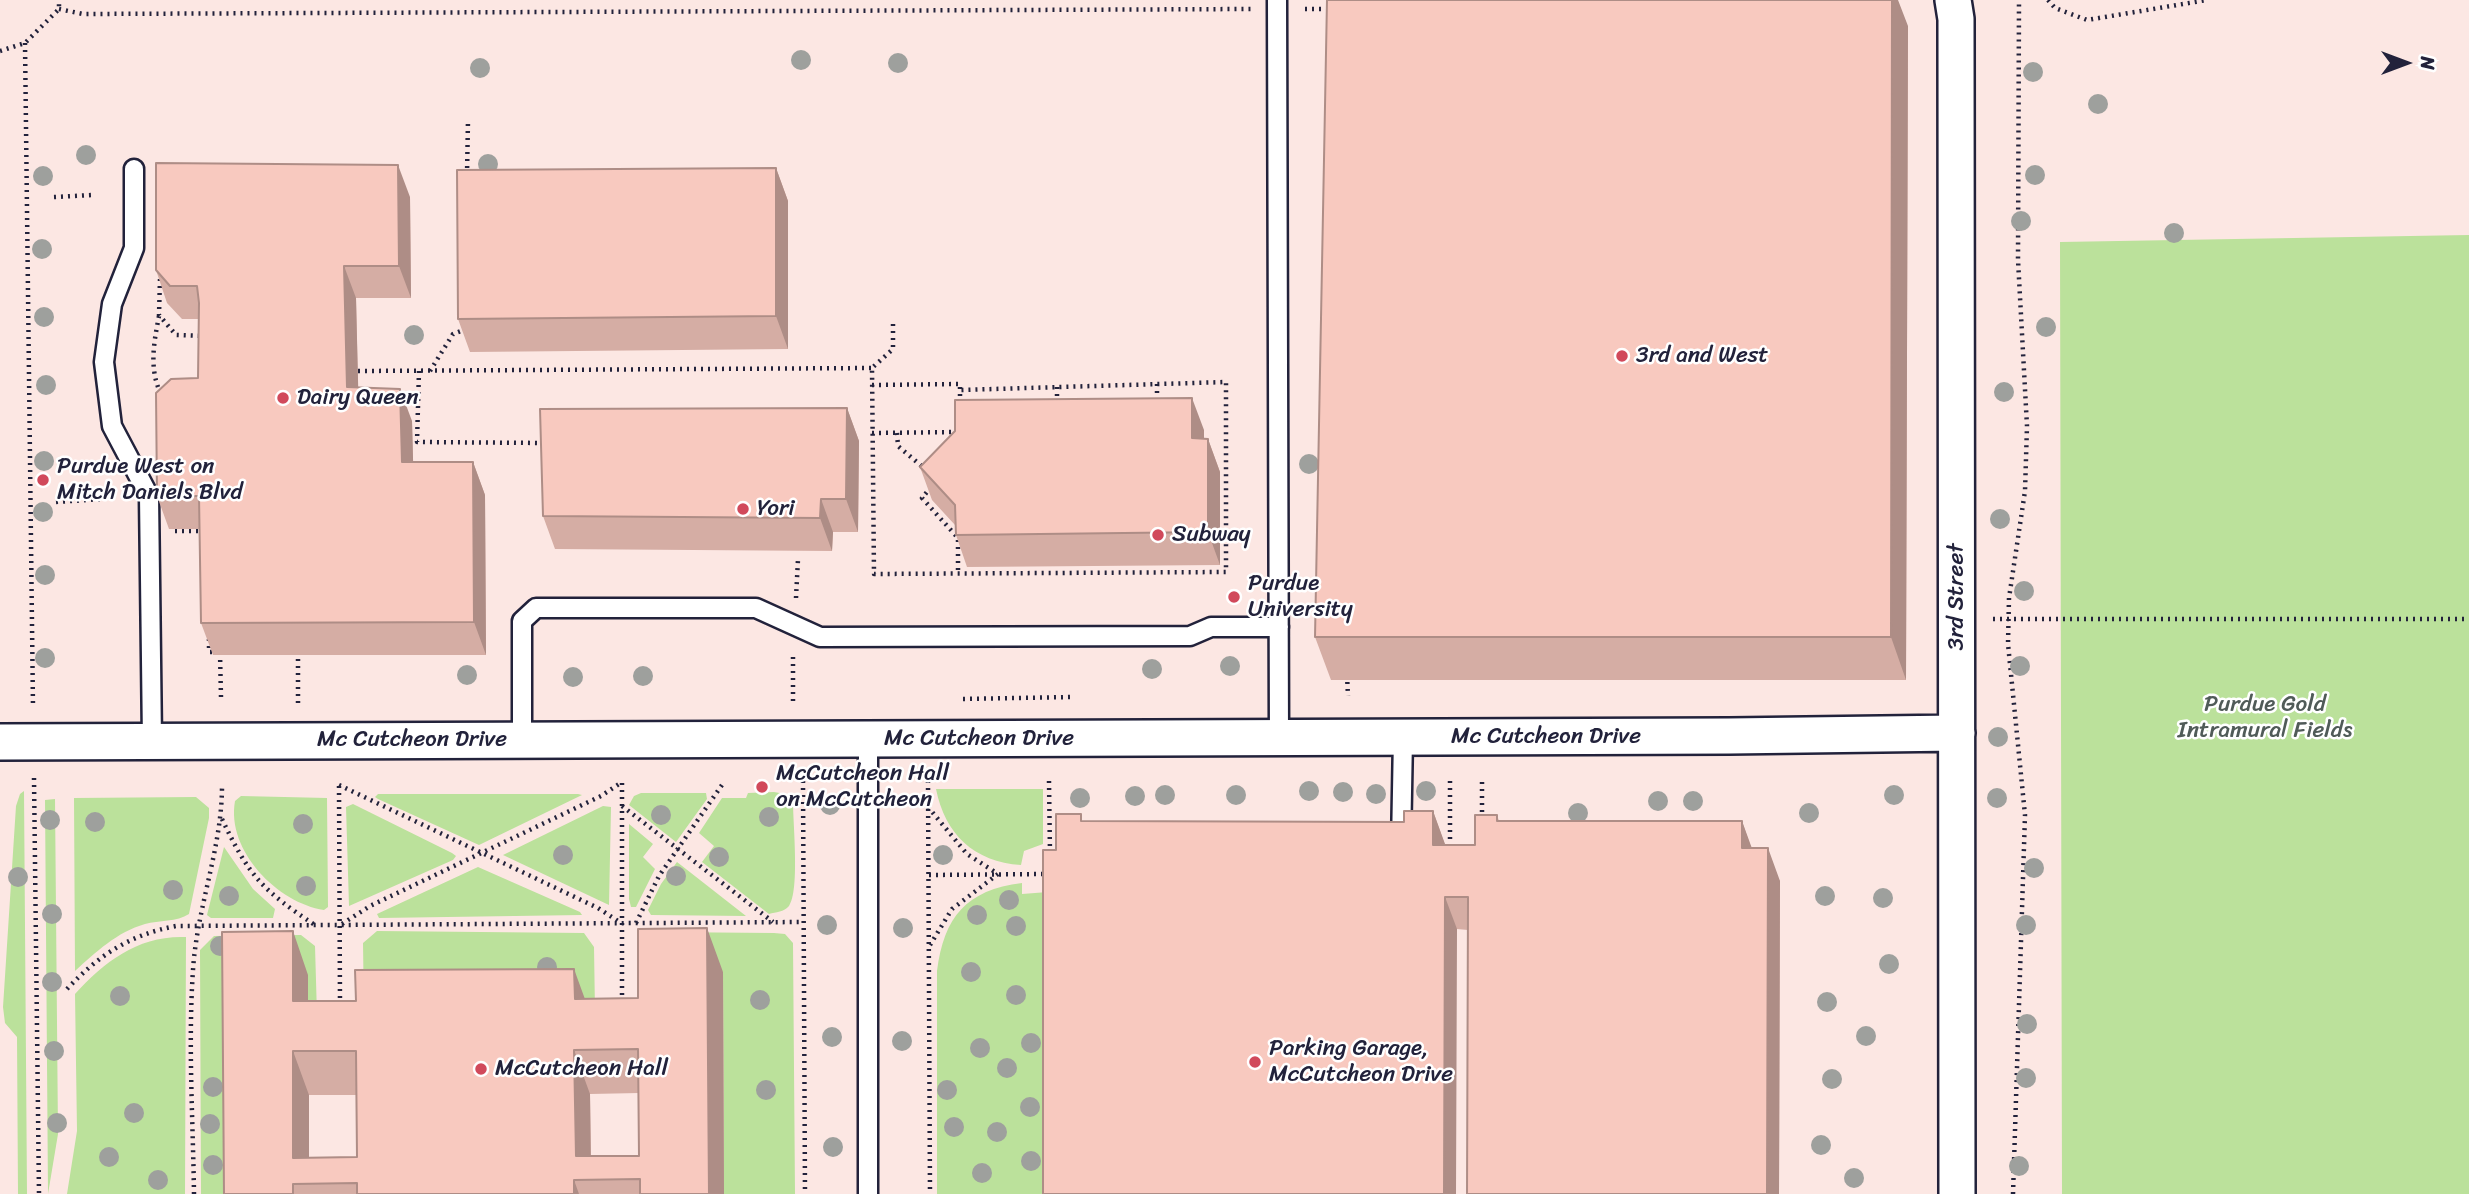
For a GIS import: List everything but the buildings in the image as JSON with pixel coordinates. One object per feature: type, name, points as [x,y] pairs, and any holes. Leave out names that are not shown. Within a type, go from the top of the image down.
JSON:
[{"type":"street","name":"3rd Street","points":[[1953,0],[1956,33],[1957,1194]]},
{"type":"street","name":"Mc Cutcheon Drive","points":[[0,742],[1957,733]]},
{"type":"lane","points":[[1278,5],[1279,738]]},
{"type":"lane","points":[[134,169],[134,248],[112,304],[104,362],[112,426],[149,496],[152,741]]},
{"type":"lane","points":[[522,739],[522,621],[536,608],[756,608],[820,637],[1190,636],[1211,627],[1279,627]]},
{"type":"lane","points":[[1401,855],[1403,737]]},
{"type":"lane","points":[[869,739],[869,1194]]},
{"type":"path","points":[[0,51],[25,43],[59,9],[59,0]]},
{"type":"path","points":[[2013,1194],[2025,815],[2008,645],[2008,598],[2025,491],[2026,439],[2018,260],[2019,0]]},
{"type":"path","points":[[2048,0],[2055,8],[2087,20],[2207,0]]},
{"type":"path","points":[[59,9],[83,14],[1278,5],[1346,9]]},
{"type":"path","points":[[25,43],[33,700]]},
{"type":"path","points":[[467,176],[468,120]]},
{"type":"path","points":[[54,197],[92,195]]},
{"type":"path","points":[[160,275],[153,376],[162,395]]},
{"type":"path","points":[[159,315],[176,335],[211,336]]},
{"type":"path","points":[[430,371],[453,334],[468,330],[465,316]]},
{"type":"path","points":[[358,371],[872,368],[893,349],[893,324]]},
{"type":"path","points":[[872,368],[874,574],[1226,572],[1226,382],[961,390]]},
{"type":"path","points":[[419,371],[417,442],[545,443]]},
{"type":"path","points":[[872,384],[960,384],[960,411]]},
{"type":"path","points":[[1157,384],[1157,407]]},
{"type":"path","points":[[1057,387],[1057,410]]},
{"type":"path","points":[[959,446],[960,422]]},
{"type":"path","points":[[872,433],[959,432]]},
{"type":"path","points":[[897,433],[898,446],[928,471]]},
{"type":"path","points":[[937,480],[922,498],[958,538],[958,574]]},
{"type":"path","points":[[56,502],[149,496]]},
{"type":"path","points":[[167,531],[210,531]]},
{"type":"path","points":[[1957,620],[2469,620]]},
{"type":"path","points":[[209,625],[209,652],[233,652]]},
{"type":"path","points":[[285,651],[311,650]]},
{"type":"path","points":[[298,651],[298,740]]},
{"type":"path","points":[[220,652],[221,697]]},
{"type":"path","points":[[1347,669],[1348,696]]},
{"type":"path","points":[[34,773],[39,1194]]},
{"type":"path","points":[[803,781],[805,1194]]},
{"type":"path","points":[[928,781],[930,1194]]},
{"type":"path","points":[[929,875],[1050,874],[1049,781]]},
{"type":"path","points":[[1450,781],[1450,862]]},
{"type":"path","points":[[1482,781],[1482,822]]},
{"type":"path","points":[[340,925],[370,906],[601,796],[622,782],[622,1004]]},
{"type":"path","points":[[636,923],[659,876],[724,782]]},
{"type":"path","points":[[340,1007],[339,785],[598,908],[622,923]]},
{"type":"path","points":[[194,1194],[192,971],[198,926],[222,818],[222,786]]},
{"type":"path","points":[[622,805],[773,922]]},
{"type":"path","points":[[928,806],[949,836],[967,854],[998,874]]},
{"type":"path","points":[[222,818],[254,878],[276,900],[315,925]]},
{"type":"path","points":[[929,947],[952,909],[998,874]]},
{"type":"path","points":[[67,989],[93,961],[115,946],[145,932],[198,926],[803,922]]},
{"type":"shaded area","name":"Purdue University","points":[[0,0],[2469,0],[2469,1194],[0,1194]]},
{"type":"green space","name":"Purdue Gold Intramural Fields","points":[[2469,235],[2469,1194],[2062,1194],[2060,242]]},
{"type":"green space","points":[[936,789],[1043,789],[1043,844],[1024,851],[1021,865],[1004,863],[976,852],[954,832],[940,805]]},
{"type":"green space","points":[[24,791],[27,1194],[18,1194],[17,1037],[5,1023],[3,1007],[16,806],[20,794]]},
{"type":"green space","points":[[641,793],[706,793],[707,799],[676,842],[629,805],[634,796]]},
{"type":"green space","points":[[748,793],[785,794],[793,802],[795,872],[789,906],[769,914],[702,862],[714,846],[699,833],[722,798],[746,798]]},
{"type":"green space","points":[[378,794],[582,795],[479,845],[378,799],[375,797]]},
{"type":"green space","points":[[241,796],[327,798],[328,907],[324,910],[289,897],[259,872],[247,856],[234,820],[235,801]]},
{"type":"green space","points":[[196,797],[209,808],[209,818],[189,914],[145,924],[125,932],[107,943],[75,971],[74,798]]},
{"type":"green space","points":[[55,799],[58,1134],[48,1194],[45,800]]},
{"type":"green space","points":[[353,804],[456,856],[453,860],[349,906],[346,807]]},
{"type":"green space","points":[[603,806],[611,807],[609,905],[503,855]]},
{"type":"green space","points":[[629,824],[653,844],[643,857],[655,869],[636,907],[631,907],[629,899]]},
{"type":"green space","points":[[224,847],[253,889],[275,909],[273,918],[211,918],[207,915]]},
{"type":"green space","points":[[677,862],[746,916],[651,915],[648,910],[661,884]]},
{"type":"green space","points":[[478,867],[582,915],[379,918],[377,914]]},
{"type":"green space","points":[[1022,883],[1022,894],[1048,892],[1050,1194],[937,1194],[937,971],[940,952],[945,935],[961,909],[986,892]]},
{"type":"green space","points":[[377,931],[584,933],[594,947],[595,1012],[364,1014],[363,943]]},
{"type":"green space","points":[[659,932],[774,933],[785,934],[793,943],[795,1194],[724,1194],[723,972]]},
{"type":"green space","points":[[301,935],[315,946],[317,1015],[239,1194],[201,1194],[200,950],[214,936]]},
{"type":"green space","points":[[186,937],[185,1194],[67,1194],[77,1131],[75,994],[98,971],[124,952],[153,940]]},
{"type":"place","name":"3rd and West","points":[[1622,356]]},
{"type":"place","name":"Dairy Queen","points":[[283,398]]},
{"type":"place","name":"Purdue West on Mitch Daniels Blvd","points":[[43,480]]},
{"type":"place","name":"Yori","points":[[743,509]]},
{"type":"place","name":"Subway","points":[[1158,535]]},
{"type":"place","name":"Purdue University","points":[[1234,597]]},
{"type":"place","name":"McCutcheon Hall on McCutcheon","points":[[762,787]]},
{"type":"place","name":"Parking Garage, McCutcheon Drive","points":[[1255,1062]]},
{"type":"place","name":"McCutcheon Hall","points":[[481,1069]]}]
